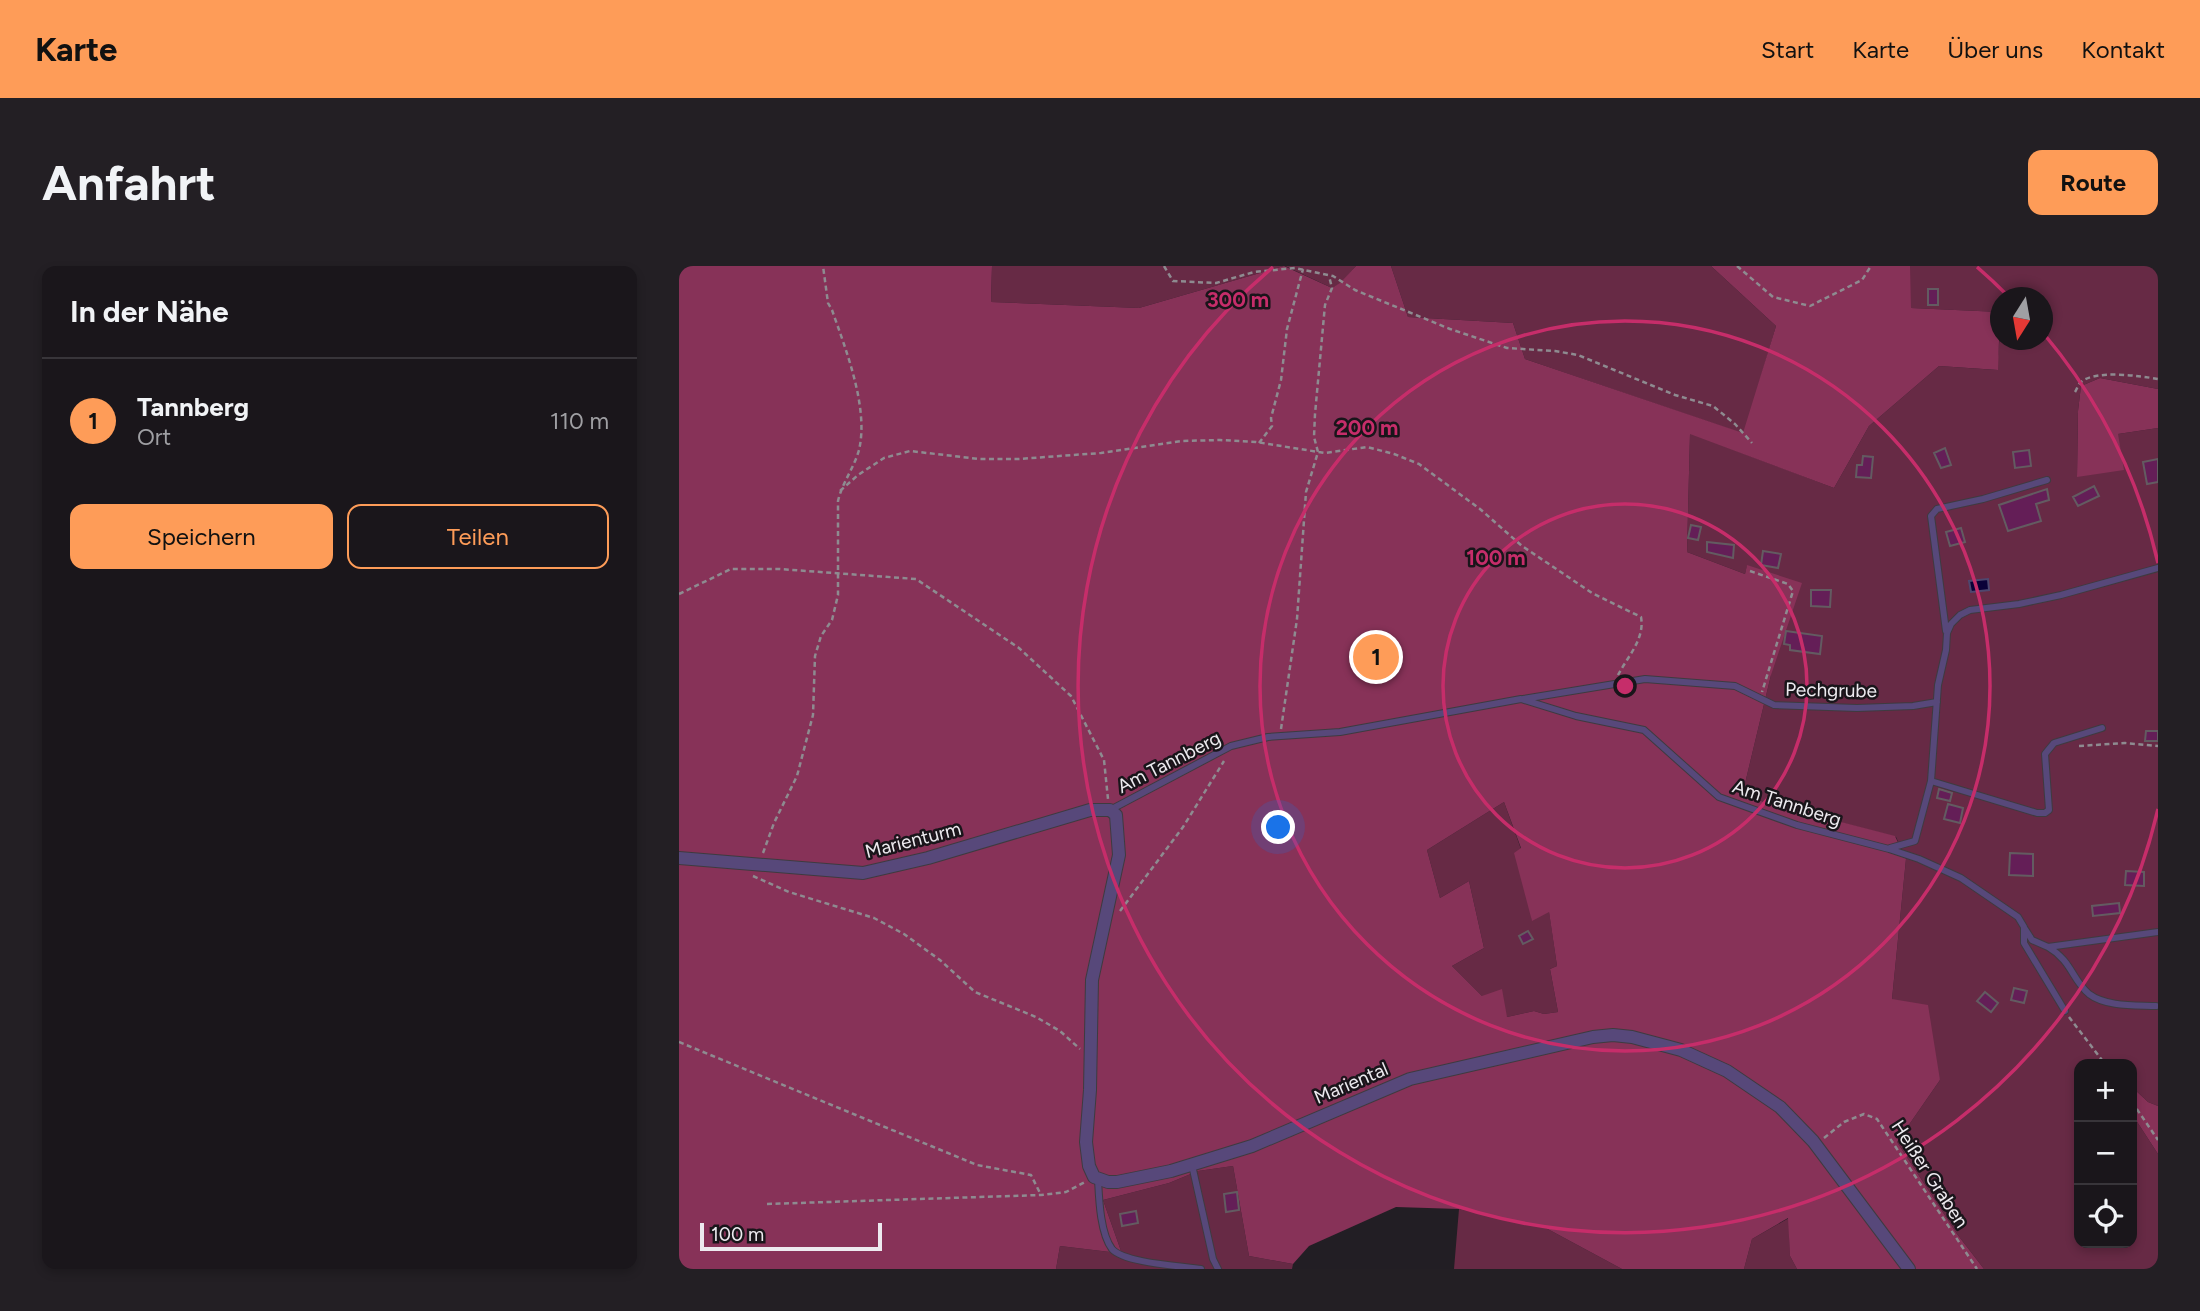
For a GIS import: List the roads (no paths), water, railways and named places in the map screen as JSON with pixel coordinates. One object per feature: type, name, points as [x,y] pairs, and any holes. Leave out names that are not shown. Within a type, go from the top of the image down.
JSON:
[{"type":"street","name":"Marienturm","points":[[679,858],[863,873],[928,858],[1090,810],[1110,810]]},
{"type":"street","points":[[1096,1178],[1089,1166],[1086,1142],[1092,980],[1119,855],[1117,815],[1110,810]]},
{"type":"street","name":"Mariental","points":[[1096,1178],[1108,1182],[1128,1181],[1192,1165],[1252,1146],[1410,1079],[1593,1037],[1632,1037],[1681,1050],[1727,1071],[1780,1107],[1816,1144],[1909,1269]]},
{"type":"lane","points":[[1889,849],[1915,841],[1931,781],[1937,702],[1947,633],[1931,516],[1937,509],[2047,480]]},
{"type":"lane","points":[[1947,633],[1960,615],[1970,610],[2061,595],[2158,568]]},
{"type":"lane","name":"Pechgrube","points":[[1521,699],[1645,679],[1735,686],[1774,705],[1857,708],[1913,706],[1937,702]]},
{"type":"lane","name":"Am Tannberg","points":[[1110,810],[1237,745],[1280,736],[1340,732],[1521,699],[1576,716],[1644,730],[1719,797],[1797,825],[1889,849],[1961,878],[2012,912],[2024,927],[2024,943],[2065,1011]]},
{"type":"lane","points":[[1931,781],[2036,813],[2045,813],[2049,810],[2045,754],[2054,743],[2102,728]]},
{"type":"lane","points":[[2024,927],[2032,940],[2058,953],[2072,968],[2089,994],[2109,1002],[2156,1006]]},
{"type":"lane","points":[[2048,947],[2158,932]]},
{"type":"lane","points":[[1192,1165],[1213,1259],[1218,1269]]},
{"type":"lane","points":[[1096,1178],[1100,1209],[1112,1250],[1138,1260],[1201,1269]]},
{"type":"place","name":"Tannberg","points":[[1376,657]]}]
